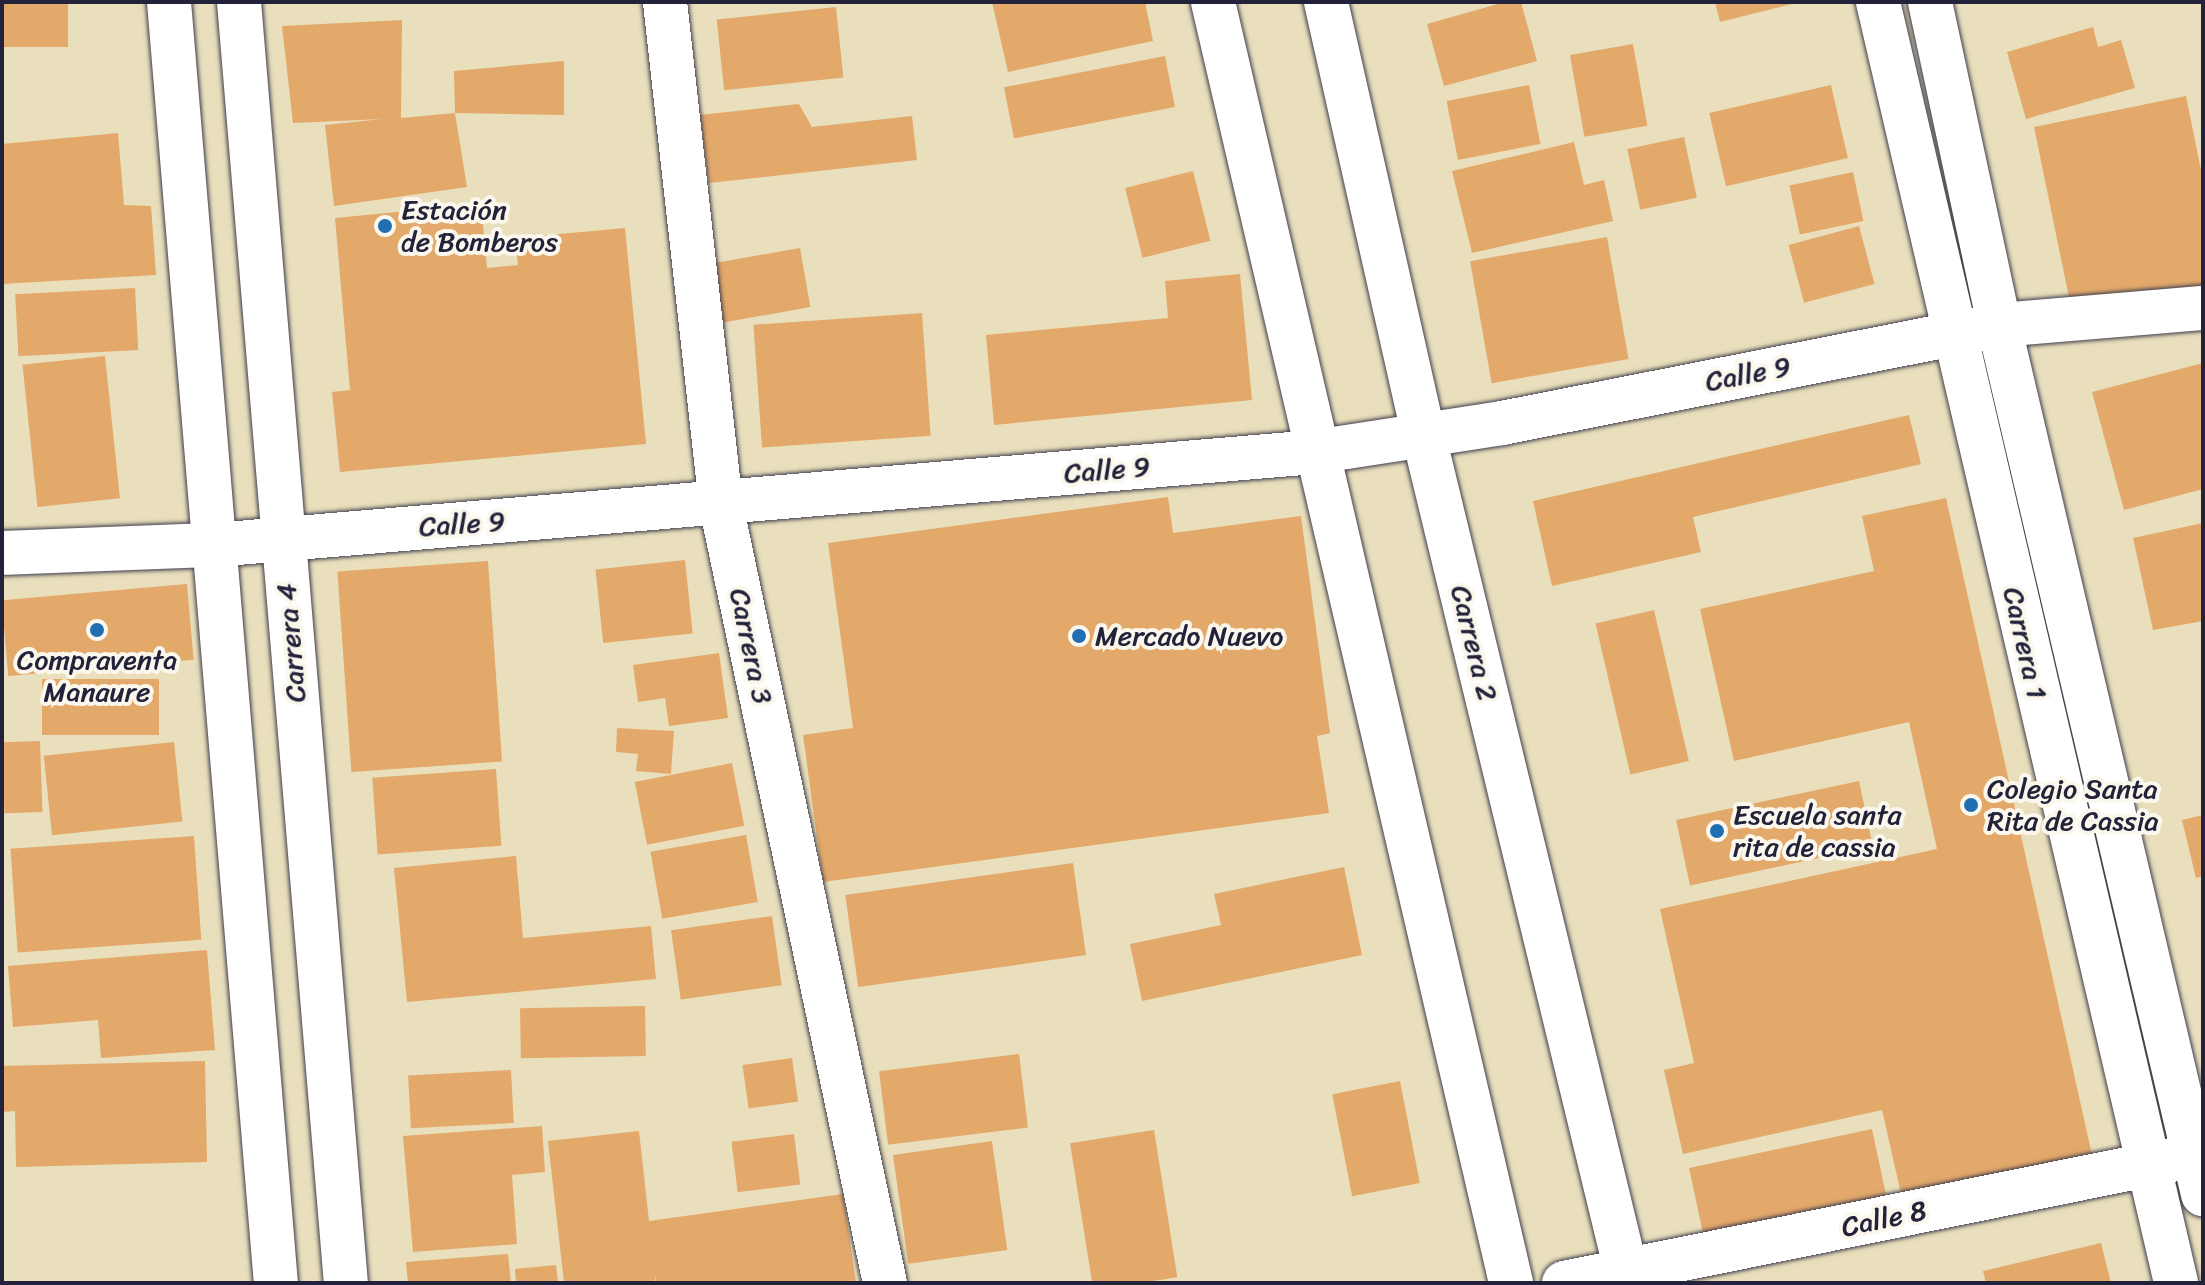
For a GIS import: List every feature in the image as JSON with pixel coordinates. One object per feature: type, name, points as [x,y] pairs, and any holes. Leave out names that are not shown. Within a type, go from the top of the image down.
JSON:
[{"type":"street","points":[[169,2],[276,1283]]},
{"type":"street","name":"Carrera 4","points":[[239,2],[346,1283]]},
{"type":"street","name":"Carrera 3","points":[[665,2],[721,505],[885,1283]]},
{"type":"street","points":[[1213,2],[1315,452],[1511,1283]]},
{"type":"street","name":"Carrera 2","points":[[1326,2],[1424,437],[1628,1278]]},
{"type":"street","name":"Carrera 1","points":[[1878,2],[1952,333],[2176,1283]]},
{"type":"street","name":"Carrera 1","points":[[1930,2],[1999,325],[2200,1168]]},
{"type":"street","name":"Calle 9","points":[[2,553],[214,545],[282,537],[721,505],[1315,452],[1424,437],[1999,325],[2203,308]]},
{"type":"street","name":"Calle 8","points":[[1564,1283],[1628,1278],[2148,1165],[2200,1168]]},
{"type":"building","points":[[2,2],[68,2],[68,47],[2,47]]},
{"type":"building","points":[[992,2],[1145,2],[1153,41],[1008,72]]},
{"type":"building","points":[[1505,2],[1521,2],[1537,61],[1444,86],[1427,24]]},
{"type":"building","points":[[1715,2],[1795,2],[1796,3],[1720,22]]},
{"type":"building","points":[[836,7],[843,78],[724,90],[717,20]]},
{"type":"building","points":[[402,20],[401,118],[455,113],[467,187],[334,206],[325,125],[382,119],[293,123],[282,26]]},
{"type":"building","points":[[2093,27],[2098,47],[2121,40],[2135,88],[2026,119],[2007,52]]},
{"type":"building","points":[[1633,44],[1647,126],[1584,137],[1570,55]]},
{"type":"building","points":[[1165,56],[1175,107],[1014,138],[1004,87]]},
{"type":"building","points":[[564,61],[564,115],[455,113],[454,71]]},
{"type":"building","points":[[1529,85],[1540,144],[1458,160],[1447,101]]},
{"type":"building","points":[[1831,85],[1848,158],[1726,186],[1709,113]]},
{"type":"building","points":[[2186,96],[2203,180],[2203,285],[2072,312],[2034,127]]},
{"type":"building","points":[[799,104],[812,127],[912,116],[917,160],[709,183],[700,115]]},
{"type":"building","points":[[118,133],[124,205],[151,206],[156,275],[2,284],[2,144]]},
{"type":"building","points":[[1684,137],[1697,198],[1640,210],[1627,149]]},
{"type":"building","points":[[1574,142],[1584,185],[1604,180],[1613,221],[1472,253],[1452,171]]},
{"type":"building","points":[[1193,171],[1210,241],[1142,258],[1125,188]]},
{"type":"building","points":[[1853,172],[1863,221],[1800,234],[1789,186]]},
{"type":"building","points":[[481,204],[487,268],[518,265],[515,238],[625,228],[646,444],[340,472],[332,392],[350,390],[335,218]]},
{"type":"building","points":[[1859,226],[1875,284],[1804,303],[1788,245]]},
{"type":"building","points":[[1607,237],[1629,359],[1492,383],[1470,261]]},
{"type":"building","points":[[800,248],[810,307],[718,323],[707,264]]},
{"type":"building","points":[[1240,274],[1252,400],[994,425],[986,335],[1168,318],[1165,281]]},
{"type":"building","points":[[135,288],[138,350],[18,356],[15,294]]},
{"type":"building","points":[[922,313],[931,436],[762,447],[753,325]]},
{"type":"building","points":[[105,356],[120,498],[37,507],[22,365]]},
{"type":"building","points":[[2203,363],[2203,489],[2124,510],[2092,392]]},
{"type":"building","points":[[1909,415],[1921,464],[1693,517],[1701,552],[1552,586],[1533,501]]},
{"type":"building","name":"Mercado Nuevo","points":[[1168,497],[1173,533],[1301,516],[1330,733],[1317,736],[1329,813],[823,882],[803,735],[853,728],[828,543]]},
{"type":"building","name":"Colegio Santa Rita de Cassia","points":[[1946,498],[2092,1155],[1902,1198],[1882,1110],[1683,1154],[1664,1070],[1694,1063],[1660,909],[1937,849],[1909,722],[1734,761],[1700,609],[1874,571],[1862,516]]},
{"type":"building","points":[[2203,523],[2203,621],[2153,630],[2133,538]]},
{"type":"building","points":[[685,560],[693,634],[603,643],[595,569]]},
{"type":"building","points":[[488,561],[502,762],[351,772],[337,572]]},
{"type":"building","name":"Compraventa Manaure","points":[[187,584],[194,660],[8,676],[2,600]]},
{"type":"building","points":[[1654,610],[1689,761],[1630,775],[1596,623]]},
{"type":"building","points":[[719,653],[728,718],[669,726],[665,698],[638,702],[633,665]]},
{"type":"building","points":[[42,679],[159,679],[159,735],[42,735]]},
{"type":"building","points":[[617,728],[674,731],[671,774],[636,771],[638,754],[616,752]]},
{"type":"building","points":[[40,741],[42,812],[5,813],[2,742]]},
{"type":"building","points":[[174,742],[182,822],[52,835],[44,756]]},
{"type":"building","points":[[732,763],[744,826],[647,845],[635,782]]},
{"type":"building","points":[[496,769],[501,846],[378,854],[372,778]]},
{"type":"building","points":[[1859,781],[1873,847],[1690,885],[1676,820]]},
{"type":"building","points":[[2203,815],[2203,876],[2196,878],[2182,820]]},
{"type":"building","points":[[746,835],[758,902],[662,919],[650,852]]},
{"type":"building","points":[[194,836],[201,940],[18,953],[10,849]]},
{"type":"building","points":[[516,856],[523,938],[651,926],[656,979],[407,1002],[394,868]]},
{"type":"building","points":[[1073,863],[1086,955],[858,987],[845,895]]},
{"type":"building","points":[[1344,867],[1362,955],[1142,1001],[1130,944],[1221,925],[1214,894]]},
{"type":"building","points":[[772,916],[782,985],[681,1000],[671,930]]},
{"type":"building","points":[[207,950],[215,1050],[101,1058],[98,1020],[13,1027],[8,966]]},
{"type":"building","points":[[645,1006],[646,1056],[521,1058],[520,1008]]},
{"type":"building","points":[[1019,1054],[1028,1127],[888,1145],[879,1071]]},
{"type":"building","points":[[792,1058],[798,1102],[749,1109],[742,1065]]},
{"type":"building","points":[[205,1061],[207,1162],[16,1167],[15,1111],[2,1112],[2,1066]]},
{"type":"building","points":[[511,1070],[514,1123],[411,1128],[408,1075]]},
{"type":"building","points":[[1400,1081],[1420,1183],[1352,1196],[1332,1094]]},
{"type":"building","points":[[542,1126],[545,1172],[512,1175],[517,1244],[413,1252],[403,1136]]},
{"type":"building","points":[[1872,1129],[1888,1202],[1705,1241],[1689,1168]]},
{"type":"building","points":[[1154,1130],[1177,1277],[1140,1283],[1092,1283],[1070,1143]]},
{"type":"building","points":[[639,1131],[649,1221],[843,1194],[856,1283],[656,1283],[655,1274],[655,1283],[564,1283],[548,1141]]},
{"type":"building","points":[[794,1134],[800,1185],[738,1192],[731,1142]]},
{"type":"building","points":[[992,1141],[1007,1250],[908,1264],[893,1155]]},
{"type":"building","points":[[2101,1243],[2111,1283],[1986,1283],[1983,1271]]},
{"type":"building","points":[[508,1254],[511,1283],[408,1283],[406,1262]]},
{"type":"building","points":[[556,1265],[558,1283],[516,1283],[515,1269]]},
{"type":"place","name":"Estación de Bomberos","points":[[385,226]]},
{"type":"place","name":"Compraventa Manaure","points":[[97,630]]},
{"type":"place","name":"Mercado Nuevo","points":[[1079,636]]},
{"type":"place","name":"Colegio Santa Rita de Cassia","points":[[1971,805]]},
{"type":"place","name":"Escuela santa rita de cassia","points":[[1717,831]]}]
